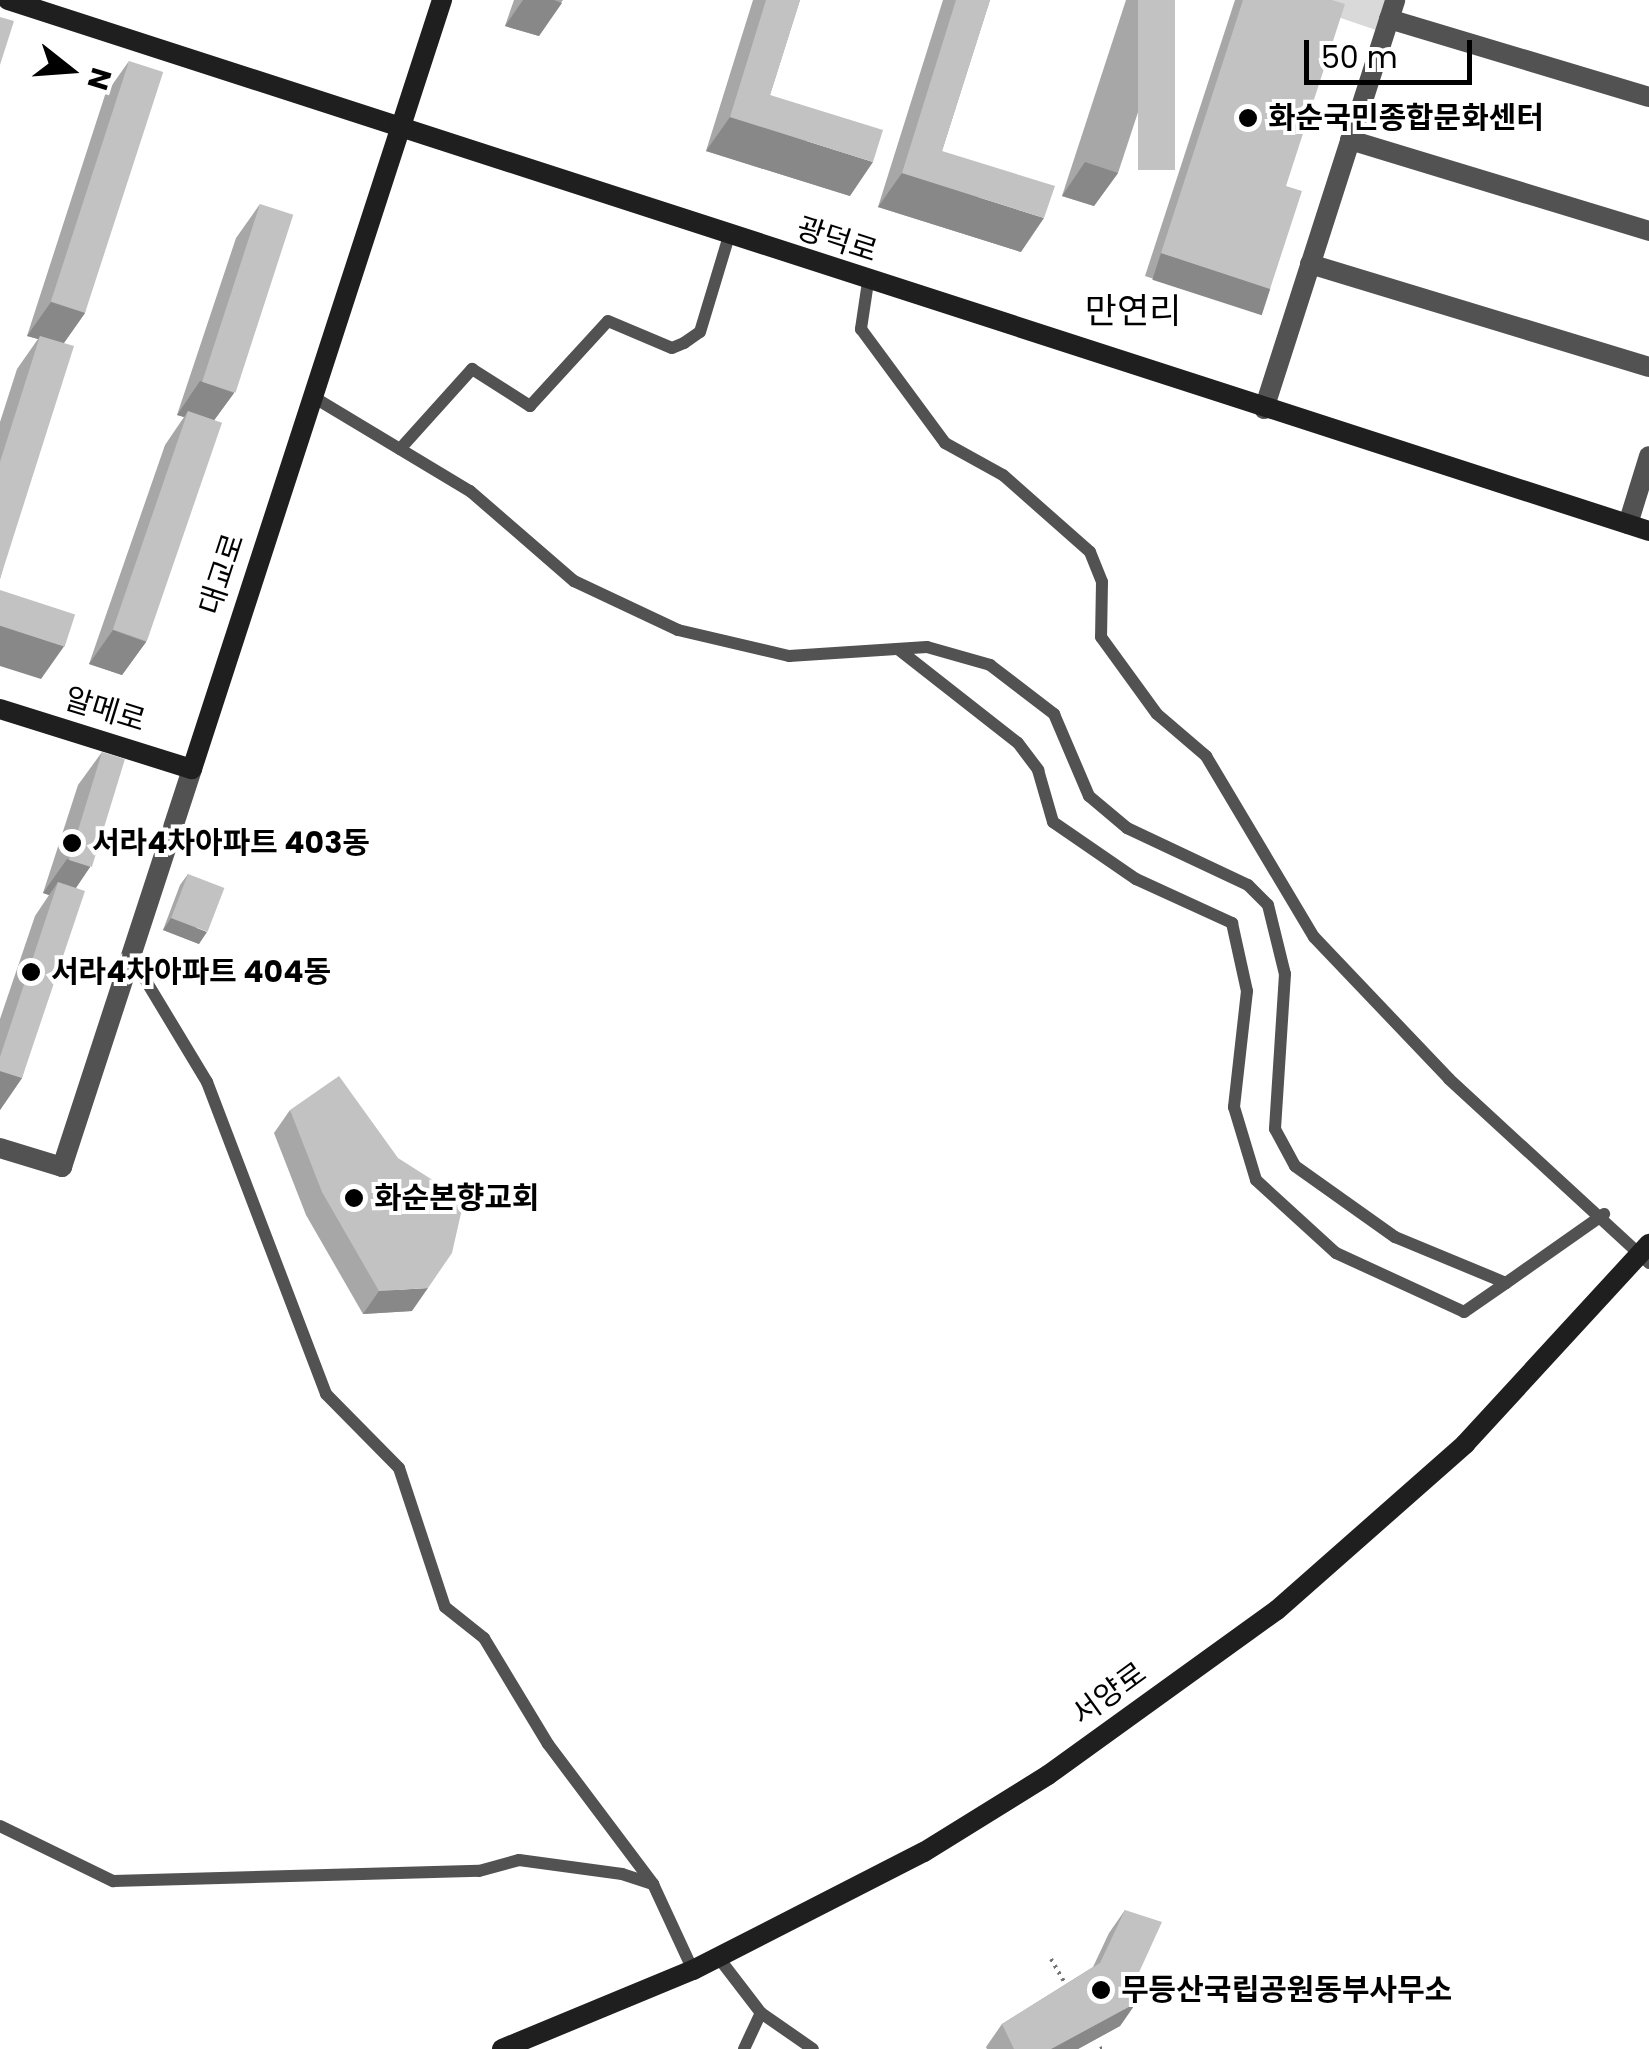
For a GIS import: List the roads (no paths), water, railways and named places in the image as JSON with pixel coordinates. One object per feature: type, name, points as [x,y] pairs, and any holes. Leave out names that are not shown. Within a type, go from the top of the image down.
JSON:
[{"type":"street","name":"광덕로","points":[[8,0],[868,282],[1649,531]]},
{"type":"street","name":"대교로","points":[[0,1148],[62,1167],[310,395],[442,0]]},
{"type":"street","points":[[1264,408],[1392,9],[1649,97]]},
{"type":"street","points":[[1350,140],[1649,231]]},
{"type":"street","points":[[1310,264],[1649,367]]},
{"type":"street","points":[[1628,524],[1649,456]]},
{"type":"street","name":"알메로","points":[[0,709],[192,769]]},
{"type":"street","name":"서양로","points":[[502,2049],[693,1970],[924,1852],[1277,1610],[1465,1444],[1646,1254]]},
{"type":"lane","points":[[400,449],[472,369],[530,406],[608,321],[672,348],[700,332],[729,236]]},
{"type":"lane","points":[[868,282],[861,329],[945,443],[1003,475],[1090,552],[1102,582],[1102,637],[1157,714],[1206,756],[1314,937],[1448,1079],[1646,1254]]},
{"type":"lane","points":[[310,395],[500,513],[574,581],[678,630],[788,656],[898,648],[966,651],[990,665],[1054,714],[1089,796],[1127,828],[1248,885],[1268,905],[1285,974],[1275,1130],[1295,1166],[1395,1237],[1506,1283]]},
{"type":"lane","points":[[898,648],[1018,743],[1066,833],[1136,879],[1232,922],[1247,991],[1234,1107],[1256,1180],[1336,1253],[1464,1312],[1604,1214]]},
{"type":"lane","points":[[131,956],[207,1082],[326,1394],[399,1468],[445,1608],[484,1638],[548,1744],[653,1884],[693,1970]]},
{"type":"lane","points":[[0,1826],[113,1882],[479,1871],[519,1860],[653,1884]]},
{"type":"lane","points":[[718,1956],[760,2013],[813,2049]]},
{"type":"lane","points":[[744,2049],[760,2013]]},
{"type":"place","name":"화순국민종합문화센터","points":[[1248,118]]},
{"type":"place","name":"서라4차아파트 403동","points":[[72,843]]},
{"type":"place","name":"서라4차아파트 404동","points":[[31,972]]},
{"type":"place","name":"화순본향교회","points":[[354,1198]]},
{"type":"place","name":"무등산국립공원동부사무소","points":[[1101,1990]]},
{"type":"district","name":"만연리","points":[[1133,311]]}]
